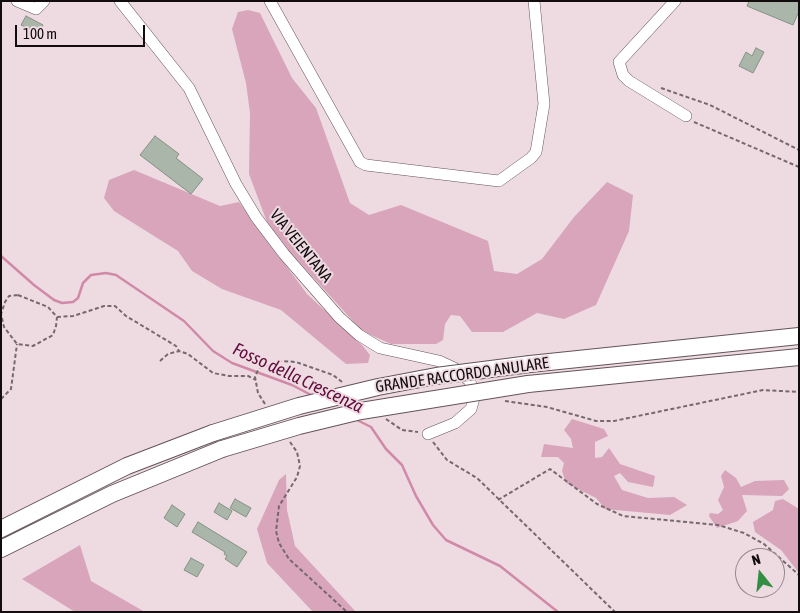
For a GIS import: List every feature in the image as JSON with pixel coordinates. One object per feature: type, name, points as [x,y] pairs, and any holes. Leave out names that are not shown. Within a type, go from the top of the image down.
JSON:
[{"type":"highway","name":"GRANDE RACCORDO ANULARE","points":[[1,529],[127,466],[213,433],[277,412],[368,389],[436,376],[530,364],[799,336]]},
{"type":"highway","name":"GRANDE RACCORDO ANULARE","points":[[1,549],[112,494],[222,449],[362,410],[528,384],[799,357]]},
{"type":"street","points":[[17,1],[36,9],[44,1]]},
{"type":"street","name":"VIA VEIENTANA","points":[[120,1],[188,88],[238,189],[256,217],[284,254],[339,317],[375,345],[397,353],[439,361],[454,368],[470,381],[474,398],[468,412],[455,423],[428,434]]},
{"type":"street","points":[[270,1],[360,162],[366,165],[499,181],[531,158],[536,152],[544,104],[534,1]]},
{"type":"street","points":[[675,1],[619,62],[623,75],[629,81],[686,116]]},
{"type":"path","points":[[658,87],[710,105],[799,150]]},
{"type":"path","points":[[686,116],[690,120],[799,167]]},
{"type":"path","points":[[1,399],[11,389],[17,344],[4,327],[2,314],[5,302],[9,296],[18,295],[48,307],[56,317],[56,326],[53,335],[33,346],[17,344]]},
{"type":"path","points":[[1,299],[5,302]]},
{"type":"path","points":[[56,317],[73,316],[104,306],[115,306],[126,316],[176,346],[179,351]]},
{"type":"path","points":[[160,361],[168,354],[179,351],[188,354],[212,373],[256,378]]},
{"type":"path","points":[[260,368],[256,378],[258,394],[268,408]]},
{"type":"path","points":[[497,402],[505,401],[547,407],[596,421],[614,421],[764,390],[799,392]]},
{"type":"path","points":[[428,434],[447,460],[477,478],[615,612]]},
{"type":"path","points":[[287,437],[297,452],[300,466],[297,477],[280,502],[276,531],[280,543],[289,559],[347,612]]},
{"type":"path","points":[[498,500],[550,469],[596,504],[623,516],[718,525],[744,533],[764,544],[799,575]]},
{"type":"shaded area","points":[[248,10],[260,13],[292,78],[316,108],[350,203],[369,215],[401,205],[488,241],[494,271],[517,274],[542,259],[574,217],[607,182],[633,195],[629,231],[596,305],[564,319],[537,313],[503,332],[472,332],[460,316],[451,315],[445,324],[443,340],[436,344],[391,344],[362,331],[270,230],[249,174],[250,113],[246,83],[232,29],[238,12]]},
{"type":"shaded area","points":[[134,170],[220,206],[239,202],[307,294],[362,345],[370,355],[368,363],[346,364],[281,310],[222,289],[192,271],[178,251],[114,211],[104,198],[109,180]]},
{"type":"shaded area","points":[[572,419],[604,429],[608,436],[595,442],[595,458],[602,457],[609,448],[620,464],[655,476],[653,487],[628,482],[620,473],[614,476],[622,490],[648,498],[674,497],[687,505],[670,515],[605,509],[596,498],[566,483],[562,471],[564,463],[558,457],[541,457],[544,444],[573,448],[571,439],[564,430]]},
{"type":"shaded area","points":[[725,470],[736,478],[741,487],[755,481],[784,480],[789,489],[782,496],[742,495],[747,511],[738,521],[717,528],[709,516],[710,513],[718,514],[723,510],[718,500],[724,487],[721,476]]},
{"type":"shaded area","points":[[286,474],[287,510],[295,546],[356,612],[313,612],[267,563],[257,529],[279,480]]},
{"type":"shaded area","points":[[783,499],[799,509],[799,573],[785,555],[785,548],[778,548],[755,532],[753,522],[773,510],[775,501]]},
{"type":"shaded area","points":[[80,545],[91,581],[145,612],[75,612],[22,579]]},
{"type":"building","points":[[749,1],[799,1],[799,11],[793,25],[747,6]]},
{"type":"building","points":[[26,16],[43,25],[35,40],[28,36],[31,30],[21,25]]},
{"type":"building","points":[[756,48],[764,52],[753,73],[739,66],[746,52],[752,56]]},
{"type":"building","points":[[155,136],[179,154],[176,158],[203,179],[191,194],[140,155]]},
{"type":"building","points":[[235,499],[251,508],[246,517],[230,508]]},
{"type":"building","points":[[219,503],[232,511],[227,520],[214,512]]},
{"type":"building","points":[[172,505],[185,514],[177,527],[164,518]]},
{"type":"building","points":[[198,522],[247,552],[237,567],[225,559],[227,556],[224,554],[225,552],[192,532]]},
{"type":"building","points":[[191,558],[204,565],[197,577],[184,570]]},
{"type":"waterway","name":"Fosso della Crescenza","points":[[1,256],[34,285],[54,300],[62,303],[73,302],[78,298],[83,283],[91,275],[106,273],[116,275],[184,321],[213,351],[232,363],[292,385],[313,396]]},
{"type":"waterway","name":"Fosso della Crescenza","points":[[355,419],[371,427],[386,449],[402,465],[416,496],[433,525],[446,540],[500,566],[558,612]]}]
